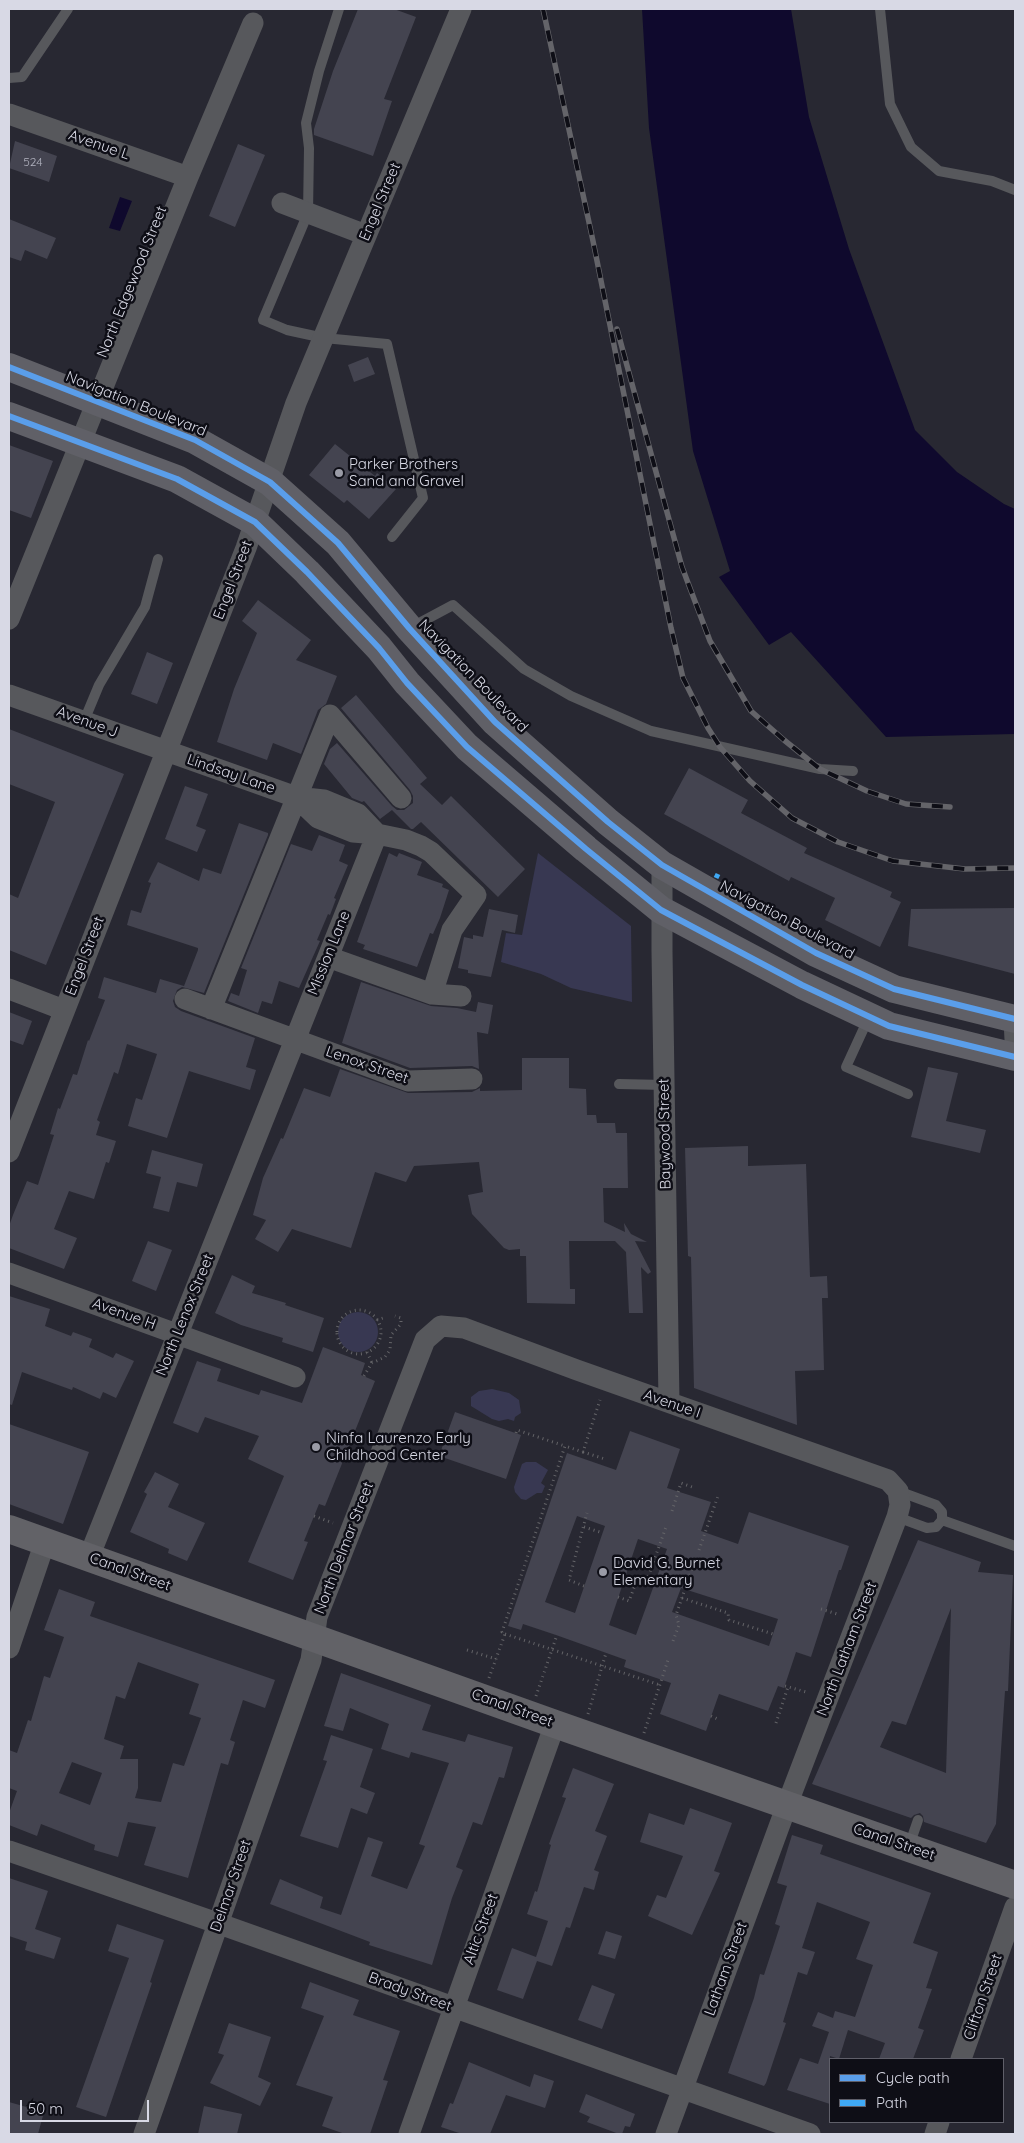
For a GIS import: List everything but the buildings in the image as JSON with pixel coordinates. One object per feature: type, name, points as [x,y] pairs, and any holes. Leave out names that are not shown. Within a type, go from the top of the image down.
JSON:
[{"type":"main road","name":"Navigation Boulevard","points":[[9,367],[195,440],[270,482],[338,543],[410,628],[495,722],[608,822],[662,865],[816,953],[894,989],[1015,1026]]},
{"type":"main road","points":[[9,416],[177,479],[255,522],[307,572],[379,648],[408,684],[467,747],[586,849],[661,910],[802,985],[889,1026],[1015,1057]]},
{"type":"main road","points":[[379,648],[410,628]]},
{"type":"street","name":"Engel Street","points":[[9,1152],[255,522],[296,403],[461,9]]},
{"type":"street","name":"North Edgewood Street","points":[[9,618],[188,177],[254,23]]},
{"type":"street","name":"Avenue L","points":[[9,114],[188,177]]},
{"type":"street","points":[[282,203],[366,236]]},
{"type":"street","name":"Avenue J","points":[[9,694],[166,751]]},
{"type":"street","points":[[211,1009],[330,715],[401,798]]},
{"type":"street","name":"Lindsay Lane","points":[[166,751],[296,797],[318,818],[353,832],[377,834],[406,840],[431,852],[476,895],[452,930],[432,994]]},
{"type":"street","name":"Mission Lane","points":[[282,1073],[377,834]]},
{"type":"street","name":"Baywood Street","points":[[662,865],[661,910],[669,1402]]},
{"type":"street","points":[[328,957],[432,994],[461,996]]},
{"type":"street","points":[[9,990],[64,1010]]},
{"type":"street","points":[[185,999],[294,1040]]},
{"type":"street","name":"Lenox Street","points":[[294,1040],[408,1081],[472,1079]]},
{"type":"street","name":"North Lenox Street","points":[[89,1557],[282,1073]]},
{"type":"street","name":"Avenue H","points":[[9,1273],[295,1377]]},
{"type":"street","name":"Avenue I","points":[[440,1326],[464,1328],[888,1480],[898,1491]]},
{"type":"street","name":"North Delmar Street","points":[[315,1638],[317,1617],[421,1349],[425,1340],[440,1326]]},
{"type":"street","name":"North Latham Street","points":[[787,1805],[897,1518],[900,1505],[898,1491]]},
{"type":"street","name":"Canal Street","points":[[9,1529],[554,1724],[1015,1885]]},
{"type":"street","points":[[9,1648],[45,1542]]},
{"type":"street","name":"Delmar Street","points":[[144,2134],[311,1660],[315,1638]]},
{"type":"street","name":"Altic Street","points":[[409,2134],[554,1724]]},
{"type":"street","name":"Latham Street","points":[[666,2134],[787,1805]]},
{"type":"street","name":"Brady Street","points":[[9,1852],[218,1923],[810,2134]]},
{"type":"street","name":"Clifton Street","points":[[962,2058],[1015,1907]]},
{"type":"lane","points":[[9,78],[22,77],[68,9]]},
{"type":"lane","points":[[339,9],[319,71],[306,123],[309,148],[308,213],[263,320],[287,330],[324,338],[387,344],[423,498],[392,537]]},
{"type":"lane","points":[[880,9],[890,104],[911,147],[939,171],[992,181],[1015,190]]},
{"type":"lane","points":[[84,721],[98,685],[145,607],[158,559]]},
{"type":"lane","points":[[410,628],[453,605],[524,669],[571,696],[651,731],[820,769],[853,771]]},
{"type":"lane","points":[[869,1016],[846,1067],[908,1094]]},
{"type":"lane","points":[[619,1084],[664,1084]]},
{"type":"lane","points":[[897,1518],[927,1528],[936,1527],[942,1520],[942,1512],[936,1505],[898,1491]]},
{"type":"lane","points":[[942,1520],[1015,1546]]},
{"type":"lane","points":[[908,1847],[918,1820]]},
{"type":"path","points":[[356,1310],[370,1312],[377,1320],[381,1330],[380,1337],[378,1343],[367,1352],[360,1354],[352,1353],[340,1344],[337,1337],[338,1322],[343,1316],[356,1310]]},
{"type":"path","points":[[364,1376],[372,1363],[385,1357],[390,1350],[391,1335],[401,1324],[401,1318],[395,1316]]},
{"type":"path","points":[[377,1320],[383,1318]]},
{"type":"path","points":[[367,1352],[372,1363]]},
{"type":"path","points":[[583,1452],[600,1400]]},
{"type":"path","points":[[516,1433],[517,1430],[605,1459]]},
{"type":"path","points":[[565,1446],[516,1596],[502,1632],[660,1685]]},
{"type":"path","points":[[672,1511],[681,1483],[692,1487]]},
{"type":"path","points":[[699,1550],[718,1496]]},
{"type":"path","points":[[584,1586],[569,1580],[587,1513]]},
{"type":"path","points":[[314,1516],[333,1523]]},
{"type":"path","points":[[584,1527],[603,1533]]},
{"type":"path","points":[[618,1597],[629,1601],[634,1588],[647,1580],[666,1527]]},
{"type":"path","points":[[673,1641],[680,1625],[676,1615],[693,1566]]},
{"type":"path","points":[[682,1598],[728,1613],[729,1620],[773,1634]]},
{"type":"path","points":[[821,1608],[837,1614]]},
{"type":"path","points":[[488,1681],[505,1634]]},
{"type":"path","points":[[535,1698],[556,1635]]},
{"type":"path","points":[[467,1650],[496,1660]]},
{"type":"path","points":[[588,1717],[606,1653]]},
{"type":"path","points":[[644,1736],[668,1660]]},
{"type":"path","points":[[776,1723],[786,1686],[806,1692]]},
{"type":"path","points":[[711,1716],[720,1720]]},
{"type":"shaded area","points":[[642,9],[791,9],[809,117],[849,249],[915,430],[957,472],[1004,504],[1015,509],[1015,734],[886,737],[791,632],[769,645],[719,577],[730,571],[693,451],[649,128]]},
{"type":"shaded area","points":[[120,197],[132,201],[120,231],[109,228]]},
{"type":"shaded area","points":[[538,853],[631,926],[632,1002],[571,988],[541,974],[501,962],[506,933],[522,935]]},
{"type":"shaded area","points":[[354,1312],[362,1312],[369,1315],[375,1321],[378,1332],[375,1343],[369,1349],[362,1352],[354,1352],[347,1349],[341,1343],[338,1336],[338,1328],[341,1321],[347,1315]]},
{"type":"shaded area","points":[[492,1389],[509,1393],[519,1400],[521,1413],[515,1417],[514,1421],[492,1419],[471,1406],[471,1397],[479,1391]]},
{"type":"shaded area","points":[[536,1462],[548,1470],[541,1483],[545,1486],[542,1493],[537,1493],[526,1500],[521,1499],[515,1492],[514,1487],[522,1464]]},
{"type":"railway","points":[[543,9],[593,241],[671,628],[683,678],[708,728],[720,747],[750,781],[792,818],[838,842],[893,861],[965,869],[1015,868]]},
{"type":"railway","points":[[617,329],[682,567],[710,641],[751,711],[820,769],[867,791],[906,804],[950,807]]},
{"type":"marked path","points":[[716,878],[718,874]]},
{"type":"cycle path","points":[[9,367],[195,440],[270,482],[338,543],[409,628],[495,722],[608,822],[662,865],[816,953],[894,989],[1015,1019]]},
{"type":"cycle path","points":[[9,416],[177,479],[255,522],[307,572],[379,648],[407,683],[467,747],[586,849],[661,910],[802,985],[889,1026],[1015,1057]]},
{"type":"place","name":"Parker Brothers Sand and Gravel","points":[[339,473]]},
{"type":"place","name":"Ninfa Laurenzo Early Childhood Center","points":[[316,1447]]},
{"type":"place","name":"David G. Burnet Elementary","points":[[603,1572]]}]
